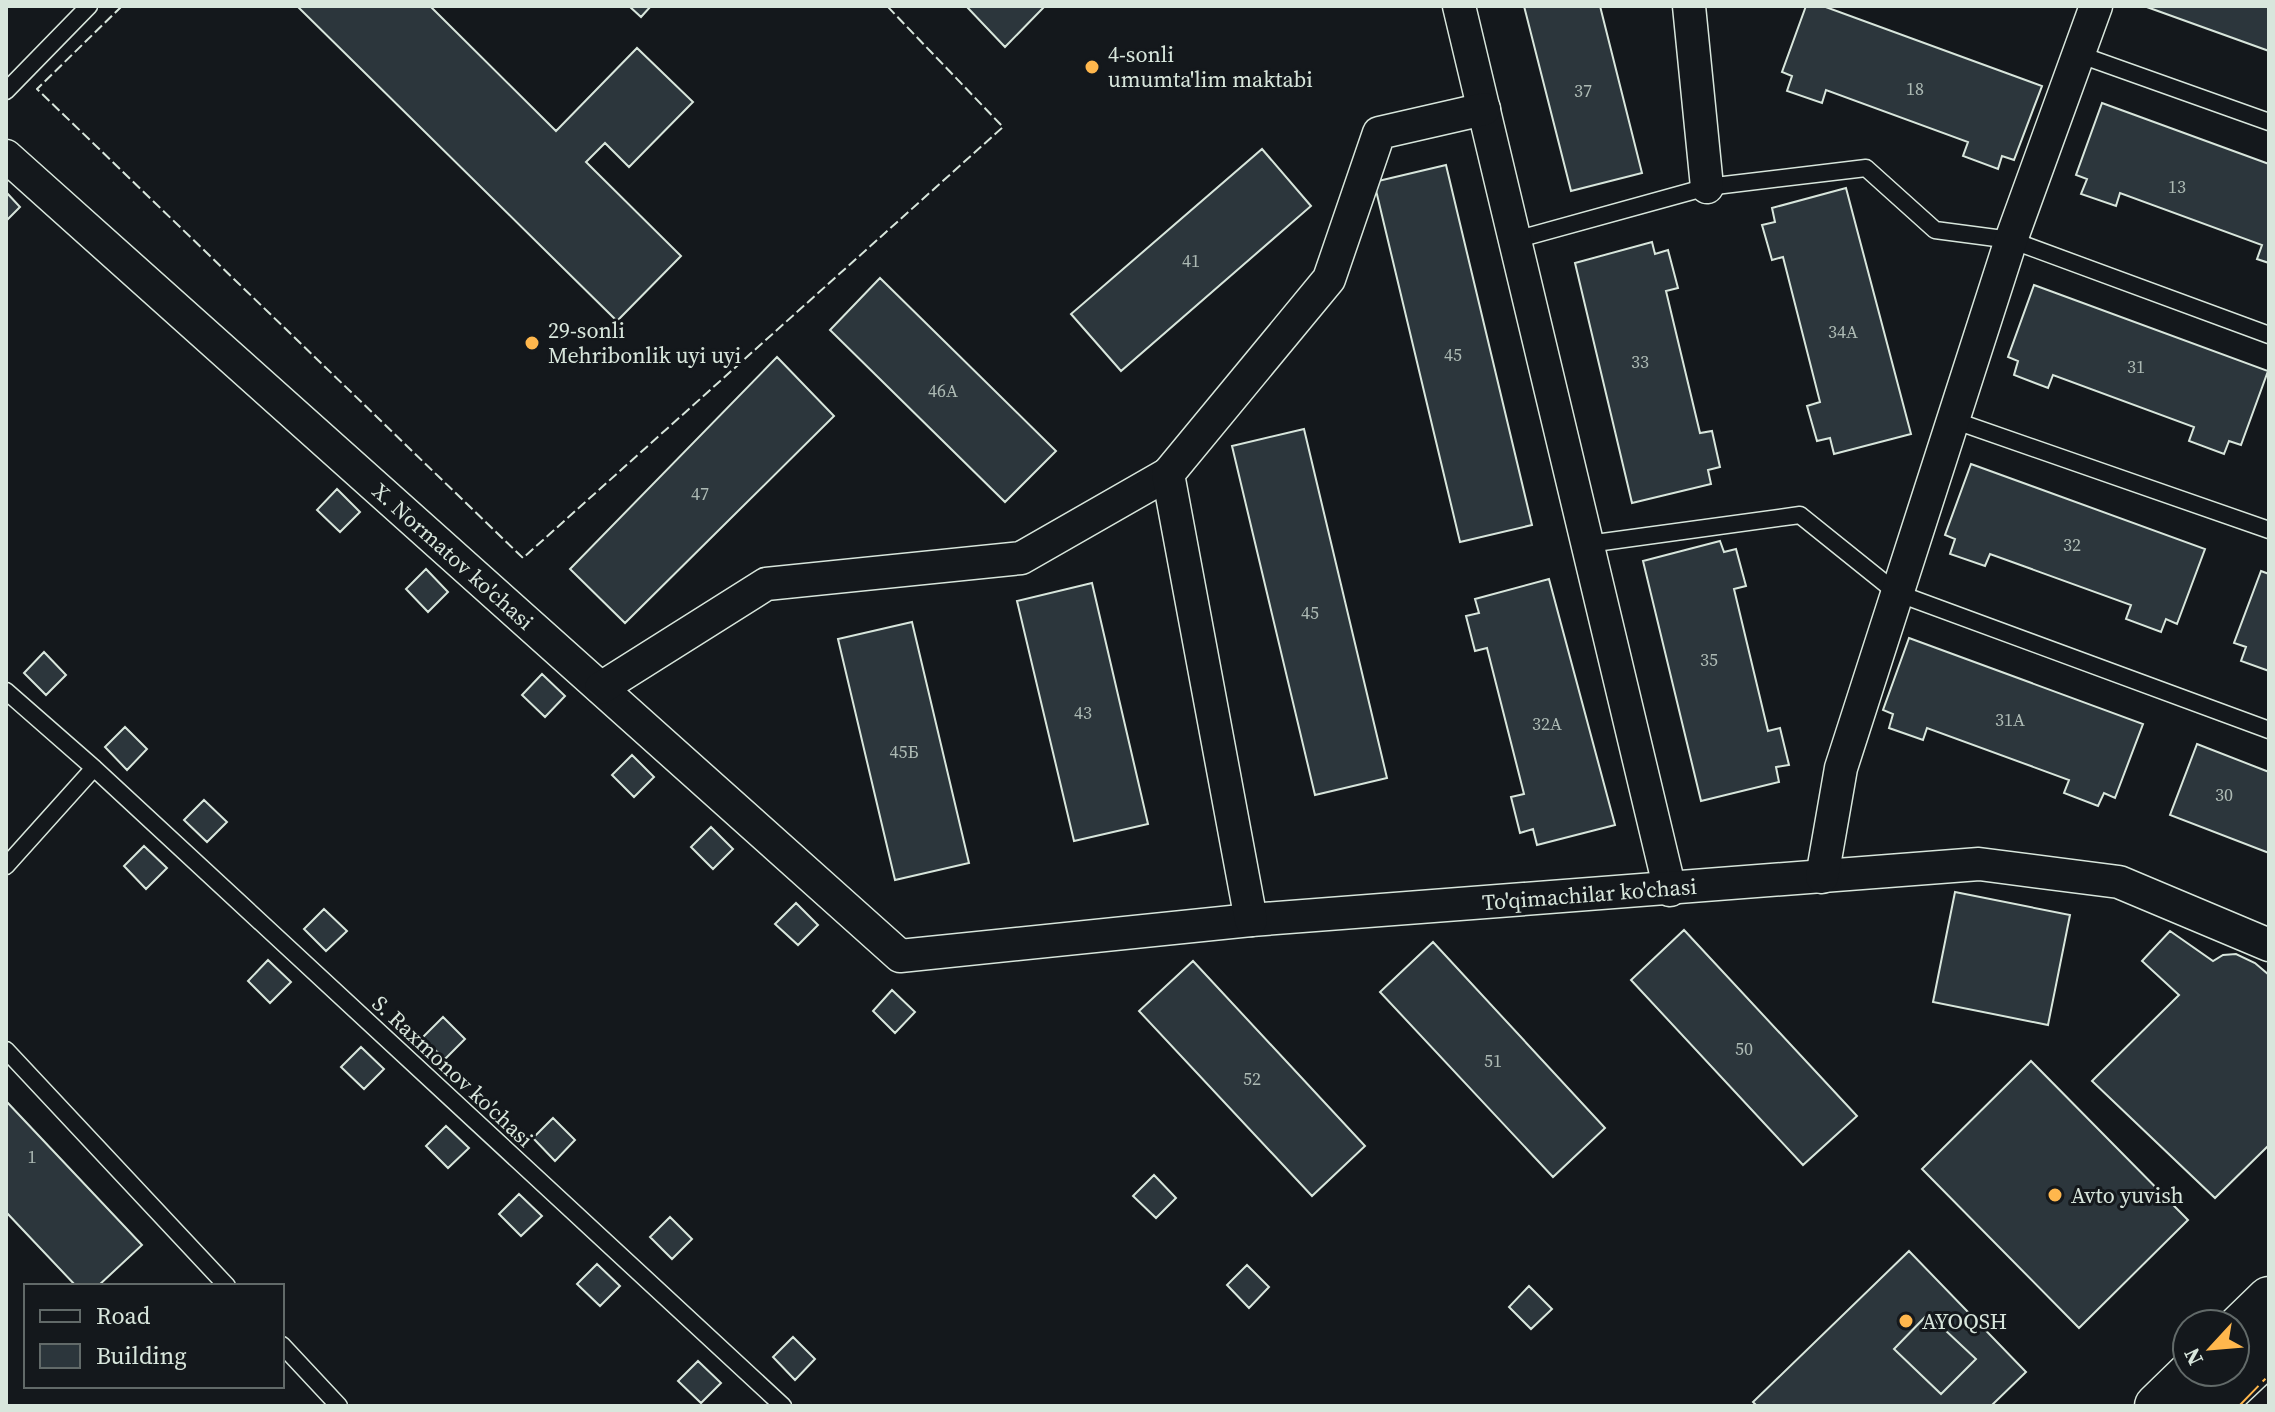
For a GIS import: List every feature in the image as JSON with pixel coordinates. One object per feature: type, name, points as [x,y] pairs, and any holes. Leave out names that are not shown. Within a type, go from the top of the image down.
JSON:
[{"type":"main road","points":[[2251,1316],[2269,1299]]},
{"type":"main road","points":[[2211,1406],[2269,1351]]},
{"type":"main road","points":[[2157,1406],[2176,1388]]},
{"type":"street","points":[[1459,6],[1670,890]]},
{"type":"street","points":[[1689,6],[1707,187]]},
{"type":"street","points":[[1822,877],[1841,768],[2011,240],[2096,6]]},
{"type":"street","points":[[601,688],[766,584],[1021,558],[1168,474],[1329,279],[1379,133],[1484,109]]},
{"type":"street","name":"X. Normatov ko'chasi","points":[[6,156],[900,956]]},
{"type":"street","points":[[1168,474],[1251,920]]},
{"type":"street","name":"To'qimachilar ko'chasi","points":[[900,956],[1251,920],[1979,864],[2119,882],[2269,945]]},
{"type":"lane","points":[[6,91],[89,6]]},
{"type":"lane","points":[[2078,54],[2269,122]]},
{"type":"lane","points":[[1515,240],[1707,187],[1866,168],[1935,230],[2011,240],[2269,335]]},
{"type":"lane","points":[[1953,420],[2269,530]]},
{"type":"lane","points":[[1588,544],[1800,515],[1897,593],[2269,730]]},
{"type":"lane","name":"S. Raxmonov ko'chasi","points":[[6,691],[94,768],[783,1406]]},
{"type":"lane","points":[[6,866],[94,768]]},
{"type":"lane","points":[[6,1050],[225,1284]]},
{"type":"lane","points":[[284,1347],[335,1404]]},
{"type":"building","points":[[297,6],[430,6],[556,131],[637,48],[693,102],[629,167],[605,143],[586,162],[681,256],[617,321]]},
{"type":"building","points":[[629,6],[651,6],[641,17]]},
{"type":"building","points":[[966,6],[1045,6],[1005,47]]},
{"type":"building","points":[[1524,6],[1600,6],[1642,173],[1571,191]]},
{"type":"building","points":[[1806,6],[1823,6],[2042,86],[2014,160],[2002,156],[1998,169],[1963,156],[1968,142],[1826,90],[1822,103],[1787,91],[1792,76],[1782,72]]},
{"type":"building","points":[[2144,6],[2269,6],[2269,51]]},
{"type":"building","points":[[2102,103],[2269,164],[2269,263],[2257,259],[2262,245],[2120,193],[2116,206],[2081,194],[2087,179],[2076,175]]},
{"type":"building","points":[[1262,149],[1311,206],[1121,371],[1071,314]]},
{"type":"building","points":[[1446,165],[1532,525],[1460,542],[1374,182]]},
{"type":"building","points":[[1846,188],[1911,434],[1834,454],[1830,438],[1817,441],[1807,406],[1820,402],[1783,257],[1772,260],[1762,225],[1775,222],[1772,208]]},
{"type":"building","points":[[6,192],[20,207],[6,221]]},
{"type":"building","points":[[1652,242],[1655,254],[1668,250],[1678,288],[1666,291],[1700,433],[1712,431],[1720,467],[1708,470],[1711,484],[1632,503],[1575,263]]},
{"type":"building","points":[[880,278],[1056,451],[1005,502],[830,330]]},
{"type":"building","points":[[2034,285],[2268,371],[2241,445],[2229,441],[2224,454],[2189,441],[2194,427],[2053,375],[2048,388],[2014,375],[2018,361],[2008,357]]},
{"type":"building","points":[[777,357],[834,416],[625,623],[570,569]]},
{"type":"building","points":[[1304,429],[1387,778],[1315,795],[1232,446]]},
{"type":"building","points":[[1971,464],[2205,549],[2177,624],[2166,619],[2161,632],[2126,619],[2131,605],[1990,554],[1985,566],[1950,554],[1955,539],[1945,535]]},
{"type":"building","points":[[337,489],[360,512],[340,532],[317,510]]},
{"type":"building","points":[[1720,541],[1724,552],[1736,549],[1746,586],[1734,589],[1768,731],[1780,728],[1789,765],[1776,767],[1779,782],[1701,801],[1643,561]]},
{"type":"building","points":[[426,569],[448,592],[428,612],[406,589]]},
{"type":"building","points":[[2261,571],[2269,574],[2269,671],[2241,661],[2246,647],[2234,643]]},
{"type":"building","points":[[1549,579],[1615,825],[1537,845],[1533,829],[1520,833],[1511,797],[1524,794],[1487,648],[1475,651],[1466,616],[1479,613],[1475,599]]},
{"type":"building","points":[[1092,583],[1148,824],[1074,841],[1017,601]]},
{"type":"building","points":[[912,622],[969,863],[895,880],[838,639]]},
{"type":"building","points":[[1909,638],[2143,724],[2115,798],[2104,793],[2098,806],[2064,793],[2069,780],[1927,728],[1923,740],[1889,728],[1893,714],[1883,710]]},
{"type":"building","points":[[44,652],[66,675],[46,695],[24,673]]},
{"type":"building","points":[[542,674],[565,696],[545,717],[522,695]]},
{"type":"building","points":[[125,727],[147,749],[127,770],[105,747]]},
{"type":"building","points":[[2197,744],[2269,772],[2269,853],[2170,815]]},
{"type":"building","points":[[632,755],[654,777],[634,797],[612,775]]},
{"type":"building","points":[[204,800],[227,822],[207,842],[184,820]]},
{"type":"building","points":[[711,827],[733,849],[713,869],[691,847]]},
{"type":"building","points":[[144,846],[167,868],[146,889],[124,866]]},
{"type":"building","points":[[1955,892],[2070,915],[2048,1025],[1933,1002]]},
{"type":"building","points":[[796,903],[818,925],[798,945],[775,924]]},
{"type":"building","points":[[324,909],[347,931],[326,951],[304,929]]},
{"type":"building","points":[[1684,930],[1857,1116],[1803,1165],[1631,980]]},
{"type":"building","points":[[2170,931],[2213,961],[2223,955],[2236,954],[2255,963],[2269,975],[2269,1145],[2215,1198],[2092,1081],[2179,995],[2142,961]]},
{"type":"building","points":[[1433,942],[1605,1128],[1553,1177],[1380,992]]},
{"type":"building","points":[[268,960],[291,982],[270,1003],[248,981]]},
{"type":"building","points":[[1193,961],[1365,1146],[1312,1196],[1139,1011]]},
{"type":"building","points":[[892,990],[915,1012],[895,1033],[873,1011]]},
{"type":"building","points":[[443,1017],[465,1039],[445,1059],[422,1038]]},
{"type":"building","points":[[361,1047],[384,1069],[364,1089],[341,1067]]},
{"type":"building","name":"Avto yuvish","points":[[2031,1061],[2188,1220],[2079,1328],[1922,1169]]},
{"type":"building","points":[[6,1101],[142,1245],[100,1284],[74,1284],[6,1212]]},
{"type":"building","points":[[553,1118],[575,1140],[555,1161],[533,1138]]},
{"type":"building","points":[[446,1126],[469,1148],[448,1168],[426,1146]]},
{"type":"building","points":[[1154,1175],[1176,1198],[1156,1218],[1133,1196]]},
{"type":"building","points":[[519,1194],[542,1216],[521,1236],[499,1214]]},
{"type":"building","points":[[670,1217],[692,1239],[672,1259],[650,1237]]},
{"type":"building","name":"AYOQSH","points":[[1909,1251],[2026,1372],[1991,1406],[1757,1406],[1753,1402]]},
{"type":"building","points":[[597,1264],[620,1286],[600,1306],[577,1284]]},
{"type":"building","points":[[1247,1265],[1269,1287],[1249,1308],[1227,1285]]},
{"type":"building","points":[[1529,1286],[1552,1309],[1531,1329],[1509,1307]]},
{"type":"building","points":[[1928,1314],[1976,1359],[1941,1394],[1894,1349]]},
{"type":"building","points":[[793,1337],[815,1359],[795,1380],[773,1357]]},
{"type":"building","points":[[698,1361],[721,1383],[701,1403],[678,1381]]},
{"type":"fence","points":[[122,6],[37,89],[523,558],[1003,127],[887,6]]},
{"type":"power","points":[[2239,1406],[2269,1375]]},
{"type":"place","name":"4-sonli umumta'lim maktabi","points":[[1092,67]]},
{"type":"place","name":"29-sonli Mehribonlik uyi uyi","points":[[532,343]]},
{"type":"place","name":"Avto yuvish","points":[[2055,1195]]},
{"type":"place","name":"AYOQSH","points":[[1906,1321]]}]
